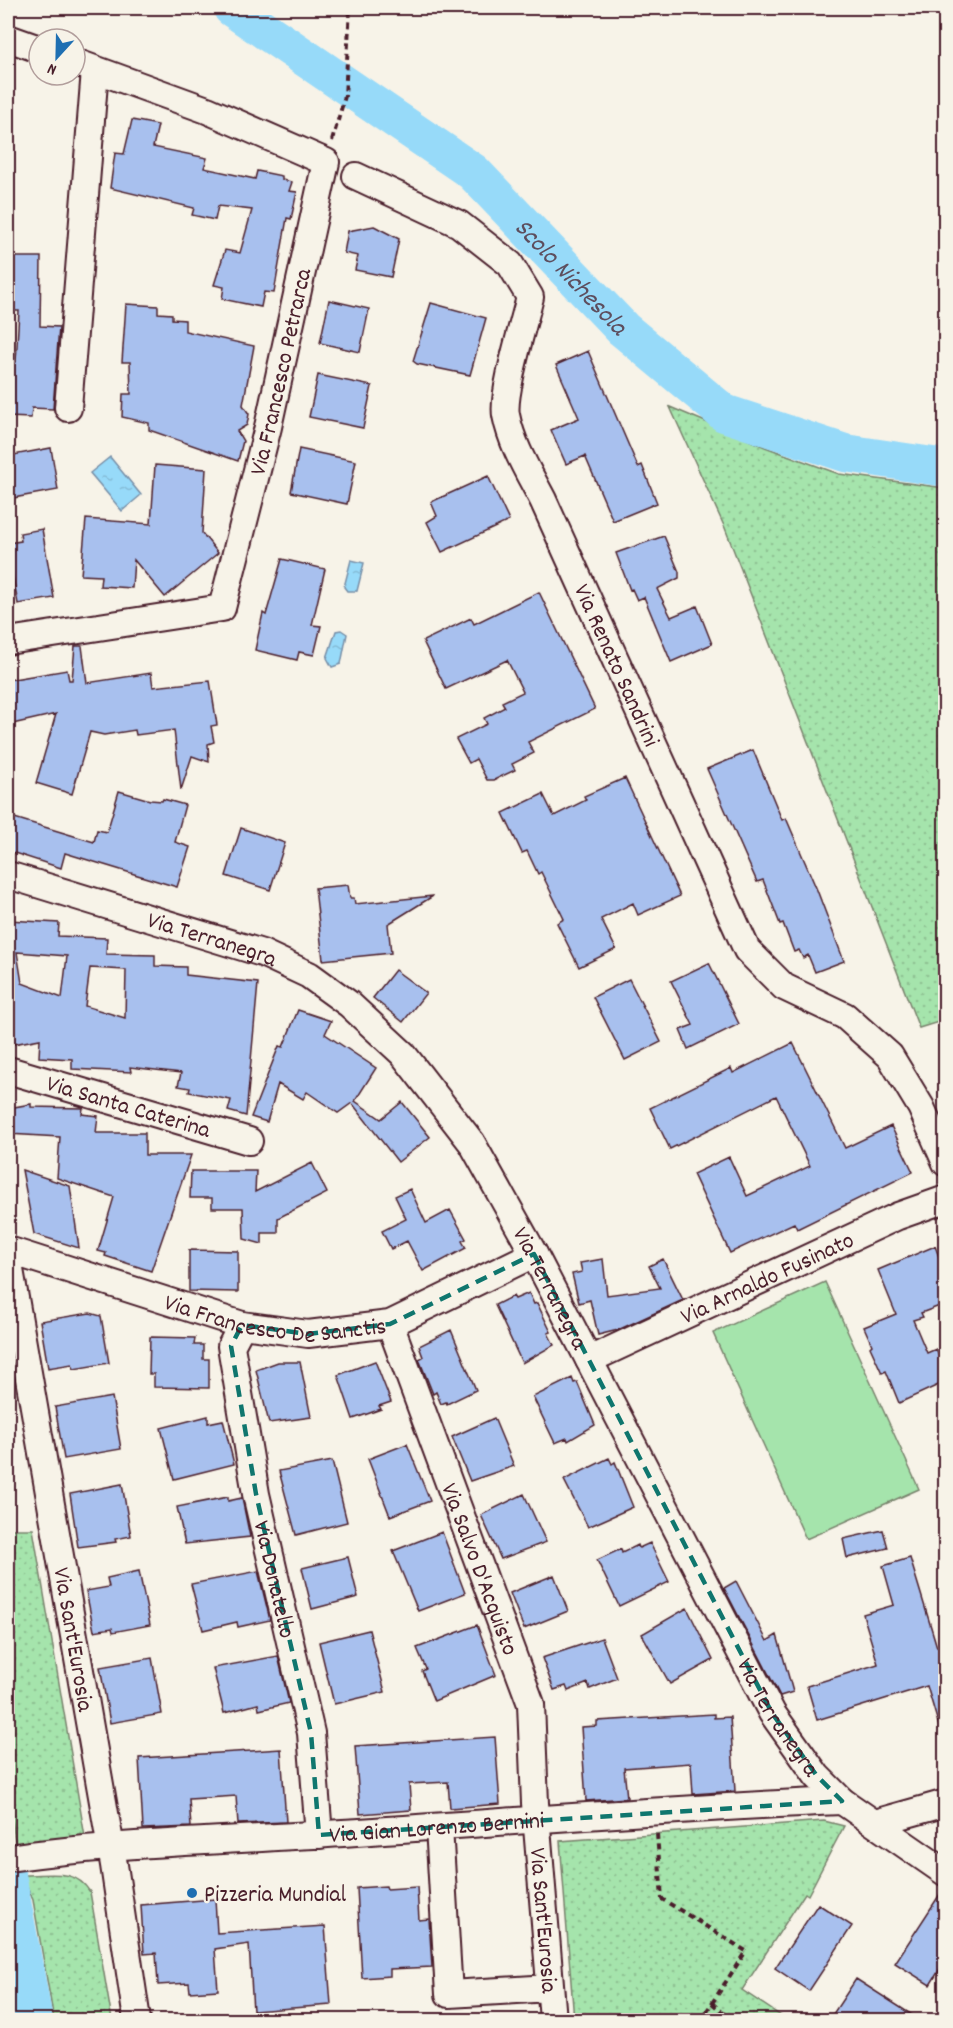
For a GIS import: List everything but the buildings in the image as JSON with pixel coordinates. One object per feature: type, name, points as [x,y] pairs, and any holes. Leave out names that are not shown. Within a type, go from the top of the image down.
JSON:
[{"type":"street","points":[[8,38],[27,45]]},
{"type":"street","points":[[87,67],[207,110],[326,162]]},
{"type":"street","points":[[68,408],[84,87]]},
{"type":"street","name":"Via Francesco Petrarca","points":[[8,641],[222,608],[268,428],[326,162]]},
{"type":"street","name":"Via Renato Sandrini","points":[[356,176],[459,224],[510,264],[530,297],[513,367],[506,413],[515,448],[543,500],[747,950],[784,987],[845,1016],[890,1056],[921,1107],[945,1162]]},
{"type":"street","name":"Via Terranegra","points":[[8,875],[262,953],[309,975],[349,1004],[403,1054],[472,1143],[534,1254],[772,1713],[817,1776],[842,1801],[945,1873]]},
{"type":"street","name":"Via Santa Caterina","points":[[8,1070],[249,1141]]},
{"type":"street","name":"Via Arnaldo Fusinato","points":[[589,1360],[898,1216],[945,1198]]},
{"type":"street","name":"Via Francesco De Sanctis","points":[[8,1250],[242,1325],[308,1334],[390,1324],[534,1254]]},
{"type":"street","name":"Via Sant'Eurosia","points":[[8,1258],[111,1846],[137,2020]]},
{"type":"street","name":"Via Salvo D'Acquisto","points":[[390,1324],[531,1704],[536,1820]]},
{"type":"street","name":"Via Donatello","points":[[242,1325],[231,1346],[256,1494],[311,1733],[319,1835]]},
{"type":"street","name":"Via Gian Lorenzo Bernini","points":[[8,1858],[111,1846],[319,1835],[655,1810],[842,1801]]},
{"type":"street","points":[[875,1823],[945,1803]]},
{"type":"street","name":"Via Sant'Eurosia","points":[[536,1820],[553,2020]]},
{"type":"street","points":[[439,1827],[449,1994],[550,1988]]},
{"type":"path","points":[[326,162],[345,96],[350,8]]},
{"type":"path","points":[[655,1810],[662,1899],[746,1951],[701,2020]]},
{"type":"path","points":[[712,2003],[730,2020]]},
{"type":"highlighted area","points":[[534,1254],[772,1713],[817,1776],[842,1801],[319,1835],[311,1733],[256,1494],[231,1346],[242,1325],[308,1334],[390,1324]]},
{"type":"green space","points":[[670,407],[765,447],[839,474],[945,488],[945,1020],[919,1028],[725,528]]},
{"type":"green space","points":[[825,1282],[919,1489],[806,1539],[713,1333]]},
{"type":"green space","points":[[8,1529],[33,1529],[85,1837],[18,1845],[15,1841],[8,1789]]},
{"type":"green space","points":[[824,1821],[844,1826],[808,1895],[805,1893],[742,1990],[787,2020],[574,2020],[560,1841]]},
{"type":"green space","points":[[62,1874],[70,1876],[84,1884],[90,1892],[112,2020],[54,2020],[33,1900],[24,1879],[26,1875]]},
{"type":"water","points":[[110,457],[141,495],[122,511],[90,473]]},
{"type":"water","points":[[351,560],[364,563],[357,591],[347,591],[344,587]]},
{"type":"water","points":[[341,630],[347,634],[341,664],[332,667],[327,658],[336,631]]},
{"type":"waterway","name":"Scolo Nichesola","points":[[232,8],[473,172],[623,329],[724,413],[845,453],[946,468]]},
{"type":"waterway","points":[[8,1880],[34,2020]]},
{"type":"place","name":"Pizzeria Mundial","points":[[192,1893]]}]
